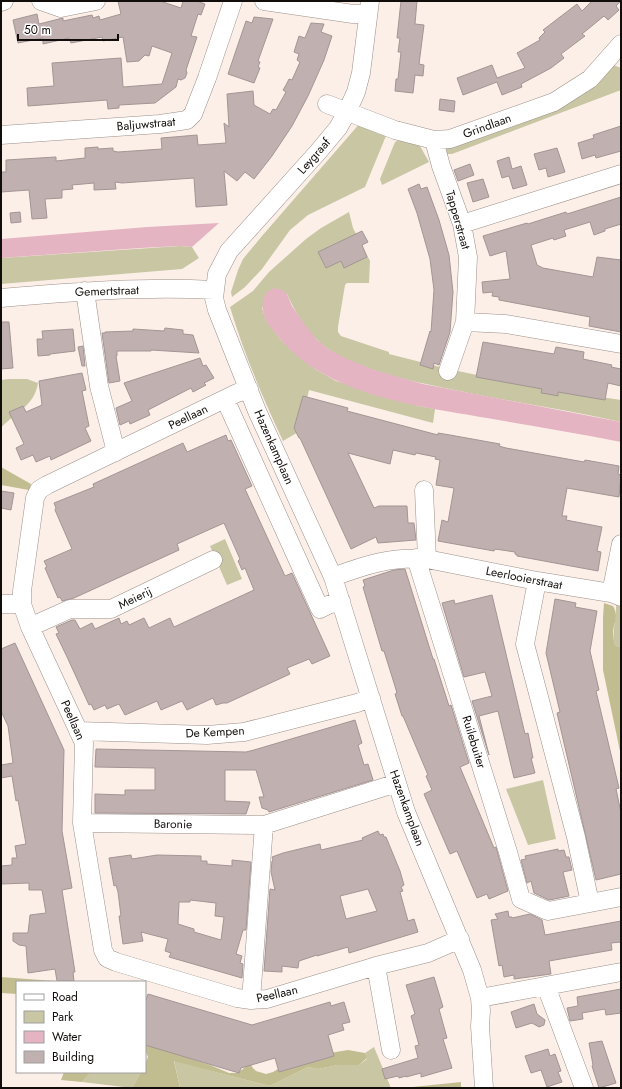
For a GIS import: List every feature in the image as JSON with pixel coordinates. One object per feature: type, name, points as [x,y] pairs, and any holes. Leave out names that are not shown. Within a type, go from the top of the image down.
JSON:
[{"type":"street","points":[[41,1],[61,8],[99,3]]},
{"type":"street","name":"Baljuwstraat","points":[[1,135],[160,124],[188,120],[193,114],[208,78],[233,1]]},
{"type":"street","points":[[264,1],[353,14],[369,8]]},
{"type":"street","name":"Leygraaf","points":[[214,290],[217,274],[229,250],[318,152],[338,128],[348,112],[356,92],[361,73],[369,8]]},
{"type":"street","name":"Grindlaan","points":[[327,104],[395,130],[434,140],[450,139],[554,102],[590,79],[618,54]]},
{"type":"street","name":"Tapperstraat","points":[[434,140],[441,166],[462,224],[468,256],[465,322],[448,371]]},
{"type":"street","points":[[462,224],[621,174]]},
{"type":"street","name":"Gemertstraat","points":[[1,298],[85,291],[185,288],[214,290]]},
{"type":"street","name":"Hazenkamplaan","points":[[214,290],[217,310],[257,411],[333,577],[406,812],[472,970],[480,1005],[489,1026],[497,1088]]},
{"type":"street","points":[[85,291],[99,386],[116,452]]},
{"type":"street","points":[[465,322],[506,324],[621,344]]},
{"type":"street","name":"Peellaan","points":[[248,389],[47,485],[39,490],[35,498],[23,583],[22,604],[30,627],[84,743],[82,823],[103,950],[107,958],[116,962],[237,998],[251,1000],[268,999],[376,966],[428,953],[460,939]]},
{"type":"street","name":"Hazenkamplaan","points":[[225,399],[320,609],[341,601]]},
{"type":"street","points":[[422,558],[424,490]]},
{"type":"street","points":[[616,595],[621,544]]},
{"type":"street","name":"Leerlooierstraat","points":[[333,577],[378,562],[422,558],[536,581],[616,595]]},
{"type":"street","name":"Ruilebuiter","points":[[422,558],[521,899],[548,912],[590,903]]},
{"type":"street","name":"Meierij","points":[[30,627],[70,608],[111,610],[213,560]]},
{"type":"street","points":[[536,581],[525,644],[576,837],[590,903],[621,896]]},
{"type":"street","points":[[1,604],[22,604]]},
{"type":"street","name":"De Kempen","points":[[78,731],[207,735],[244,732],[371,698]]},
{"type":"street","name":"Baronie","points":[[82,823],[264,825],[397,783]]},
{"type":"street","points":[[251,1000],[264,825]]},
{"type":"street","points":[[376,966],[391,1050]]},
{"type":"street","points":[[480,1005],[546,986],[621,972]]},
{"type":"street","points":[[546,986],[584,1088]]},
{"type":"street","name":"Hazenkamplaan","points":[[480,1005],[484,1088]]},
{"type":"green space","points":[[611,64],[621,68],[621,90],[452,154],[447,154],[446,148],[494,125]]},
{"type":"green space","points":[[361,122],[388,131],[365,187],[308,215],[290,230],[262,269],[245,287],[232,297],[231,292],[243,259]]},
{"type":"green space","points":[[399,140],[420,146],[429,162],[382,185],[380,179],[395,142]]},
{"type":"green space","points":[[349,212],[353,228],[370,261],[369,283],[347,283],[345,285],[338,327],[338,332],[341,336],[389,352],[389,354],[448,369],[540,388],[621,400],[621,422],[434,386],[378,372],[343,358],[321,344],[299,317],[287,294],[262,308],[266,320],[281,340],[315,369],[336,381],[419,406],[435,409],[433,423],[309,390],[300,431],[283,441],[254,376],[230,307],[253,291],[269,272],[306,239],[321,228]]},
{"type":"green space","points":[[180,246],[192,247],[199,258],[182,269],[1,284],[1,258]]},
{"type":"green space","points":[[27,379],[38,383],[36,391],[28,404],[1,428],[1,380]]},
{"type":"green space","points":[[225,539],[242,579],[227,585],[210,546]]},
{"type":"green space","points":[[621,604],[621,647],[618,647],[615,645],[614,630],[616,605]]},
{"type":"green space","points":[[543,780],[556,839],[528,845],[506,789]]},
{"type":"green space","points":[[374,1047],[391,1088],[180,1088],[174,1060],[270,1086],[308,1067],[318,1069],[338,1065],[359,1065],[367,1059],[365,1053]]},
{"type":"green space","points":[[84,1073],[140,1073],[132,1088],[82,1082],[89,1074]]},
{"type":"shaded area","points":[[1,467],[31,484],[29,490],[1,485]]},
{"type":"shaded area","points":[[604,603],[613,606],[615,610],[616,616],[613,632],[615,645],[621,647],[621,756],[603,670]]},
{"type":"shaded area","points":[[1,977],[55,981],[16,981],[16,994],[1,993]]},
{"type":"shaded area","points":[[146,1041],[170,1052],[229,1073],[237,1073],[251,1061],[252,1067],[256,1071],[266,1074],[273,1072],[294,1059],[348,1050],[365,1053],[367,1058],[359,1065],[338,1065],[318,1069],[308,1067],[270,1086],[174,1061],[180,1088],[132,1088],[140,1073],[146,1073],[146,1062],[148,1057],[146,1052]]},
{"type":"shaded area","points":[[64,1073],[90,1073],[82,1082],[61,1080]]},
{"type":"shaded area","points":[[461,1082],[461,1088],[403,1088]]},
{"type":"water","points":[[219,223],[192,247],[180,246],[141,248],[1,258],[1,239],[147,227]]},
{"type":"water","points":[[275,288],[282,290],[287,294],[292,306],[317,340],[328,349],[347,359],[374,370],[423,384],[621,422],[621,442],[402,402],[345,384],[319,372],[296,355],[269,325],[264,315],[263,301],[267,292]]},
{"type":"building","points":[[118,1],[160,1],[181,8],[183,1],[197,1],[205,4],[201,15],[198,14],[191,36],[197,37],[186,70],[187,73],[185,78],[181,80],[178,79],[176,87],[155,103],[119,105],[119,108],[108,109],[107,100],[28,106],[27,88],[54,86],[52,63],[121,58],[123,87],[162,84],[172,53],[152,46],[149,56],[145,55],[139,61],[127,62],[123,37],[103,41],[102,37],[71,43],[69,38],[43,44],[43,38],[18,43],[13,20],[37,14],[39,24],[63,18],[63,21],[92,15],[93,18],[99,16],[100,20],[121,14]]},
{"type":"building","points":[[401,1],[417,1],[415,24],[424,25],[419,64],[424,65],[423,76],[415,75],[413,93],[395,91],[401,52],[398,52],[400,38],[397,38]]},
{"type":"building","points":[[592,1],[621,1],[616,6],[619,10],[608,20],[604,16],[582,34],[585,36],[561,54],[564,58],[551,68],[521,84],[522,87],[502,95],[497,82],[463,95],[457,78],[492,65],[497,78],[525,68],[517,53],[540,40],[539,38],[545,32],[543,30],[577,4],[582,11]]},
{"type":"building","points":[[254,17],[273,19],[258,61],[260,62],[258,67],[260,68],[254,83],[228,74],[246,21],[252,23]]},
{"type":"building","points":[[311,23],[324,24],[321,32],[332,36],[324,60],[308,96],[292,126],[272,156],[254,179],[245,172],[237,181],[224,171],[227,205],[196,207],[194,178],[122,183],[115,182],[116,189],[94,190],[94,183],[72,185],[73,189],[62,190],[62,198],[45,199],[47,218],[32,219],[29,190],[1,192],[1,172],[6,172],[6,160],[56,157],[56,161],[85,158],[85,148],[98,147],[98,149],[113,148],[113,151],[118,152],[162,149],[161,138],[197,135],[198,145],[226,143],[224,123],[229,127],[227,94],[253,91],[254,105],[270,114],[273,109],[276,110],[286,92],[283,90],[289,79],[292,80],[300,62],[297,60],[299,54],[294,52],[299,36],[305,38]]},
{"type":"building","points":[[440,99],[455,101],[454,112],[439,110]]},
{"type":"building","points":[[621,126],[621,151],[596,158],[595,155],[582,159],[578,143],[594,138],[593,135]]},
{"type":"building","points":[[557,148],[565,172],[548,177],[546,168],[539,170],[534,154]]},
{"type":"building","points":[[509,157],[512,169],[521,166],[527,185],[513,189],[509,176],[502,178],[497,161]]},
{"type":"building","points":[[470,164],[474,175],[458,181],[454,170]]},
{"type":"building","points":[[483,179],[489,197],[473,202],[467,183]]},
{"type":"building","points":[[419,184],[421,189],[427,187],[439,220],[449,255],[453,292],[450,332],[439,365],[434,363],[433,369],[420,365],[430,331],[431,332],[434,290],[430,259],[417,213],[408,189]]},
{"type":"building","points":[[621,197],[621,224],[605,229],[605,231],[594,235],[590,222],[564,230],[566,236],[554,240],[553,238],[531,245],[537,265],[543,268],[593,277],[597,257],[621,260],[621,332],[589,326],[590,317],[499,300],[499,297],[492,296],[493,292],[483,293],[482,282],[510,279],[506,251],[490,256],[483,236],[566,212],[567,214]]},
{"type":"building","points":[[20,212],[21,222],[11,223],[10,213]]},
{"type":"building","points":[[362,231],[368,242],[362,245],[367,257],[344,268],[341,261],[326,268],[318,252]]},
{"type":"building","points":[[1,322],[9,322],[13,368],[1,369]]},
{"type":"building","points":[[165,328],[183,330],[183,334],[193,335],[199,353],[151,350],[117,351],[116,356],[120,381],[109,383],[102,333],[133,331],[133,329],[164,331]]},
{"type":"building","points":[[73,329],[75,351],[38,356],[37,339],[43,339],[42,331]]},
{"type":"building","points":[[483,342],[554,354],[556,347],[584,352],[583,359],[612,365],[611,367],[621,369],[621,386],[608,383],[605,400],[558,392],[558,396],[541,393],[542,389],[476,377]]},
{"type":"building","points":[[83,346],[85,366],[82,366],[78,347]]},
{"type":"building","points":[[200,358],[203,366],[206,365],[214,378],[204,383],[206,385],[193,392],[191,388],[148,410],[150,415],[130,424],[129,421],[120,425],[116,408],[132,401],[124,383]]},
{"type":"building","points":[[82,373],[86,390],[82,391],[89,426],[85,428],[91,441],[51,460],[50,456],[36,462],[33,455],[21,460],[16,448],[24,444],[9,412],[23,406],[26,412],[42,405],[39,381]]},
{"type":"building","points":[[303,396],[348,408],[347,411],[438,435],[438,433],[450,435],[500,444],[499,446],[506,448],[584,462],[585,460],[619,466],[618,474],[621,475],[619,497],[567,488],[562,516],[567,516],[566,520],[602,527],[597,551],[601,552],[598,571],[517,556],[515,552],[495,549],[494,551],[438,541],[442,520],[448,522],[454,488],[436,485],[440,460],[435,459],[436,457],[416,453],[415,455],[393,450],[390,464],[348,453],[374,508],[379,506],[407,506],[408,523],[414,523],[416,540],[378,543],[376,537],[351,549],[294,428]]},
{"type":"building","points":[[226,435],[228,441],[231,440],[252,486],[245,489],[285,576],[292,573],[330,656],[312,664],[309,659],[287,668],[290,674],[227,703],[216,705],[213,698],[187,710],[182,701],[161,710],[157,701],[125,715],[119,704],[107,709],[105,705],[94,710],[91,704],[89,705],[56,634],[59,633],[56,627],[75,620],[80,629],[92,623],[95,629],[119,618],[121,624],[127,621],[129,625],[144,618],[149,628],[170,618],[174,627],[254,590],[245,568],[242,570],[238,561],[240,559],[224,523],[177,544],[179,550],[74,598],[62,601],[60,597],[58,598],[45,568],[47,567],[44,561],[72,549],[55,510],[56,508],[54,503],[94,487],[93,484],[183,443],[187,452]]},
{"type":"building","points":[[1,491],[14,493],[11,510],[1,508]]},
{"type":"building","points":[[405,569],[433,659],[449,706],[451,705],[469,763],[460,767],[494,848],[496,847],[508,891],[489,899],[487,894],[477,898],[457,851],[450,854],[424,794],[432,790],[426,776],[428,775],[402,716],[395,694],[397,693],[394,683],[384,651],[382,651],[363,587],[365,586],[363,580],[394,570]]},
{"type":"building","points":[[492,595],[525,734],[528,733],[533,758],[531,758],[535,773],[514,778],[498,711],[479,716],[489,755],[472,701],[492,696],[485,672],[464,677],[442,603],[454,600],[455,604]]},
{"type":"building","points":[[555,599],[576,603],[575,607],[597,611],[590,651],[599,690],[596,691],[619,788],[616,789],[621,813],[621,874],[596,880],[557,713],[560,712],[546,653]]},
{"type":"building","points":[[15,643],[64,750],[62,831],[72,888],[62,890],[75,972],[73,972],[74,981],[57,981],[55,969],[28,973],[26,946],[19,945],[13,941],[13,933],[28,933],[30,915],[46,913],[42,890],[29,890],[29,883],[1,884],[1,866],[12,865],[12,858],[17,858],[15,846],[26,844],[12,776],[1,778],[1,765],[13,763],[8,726],[1,711],[1,649]]},
{"type":"building","points":[[355,720],[362,743],[358,745],[364,765],[368,764],[373,780],[269,812],[268,810],[262,808],[259,797],[264,797],[256,770],[225,770],[225,801],[250,802],[246,814],[95,813],[95,794],[125,795],[125,790],[155,790],[155,768],[95,767],[96,749],[246,752]]},
{"type":"building","points":[[378,831],[380,835],[383,834],[384,837],[386,837],[404,885],[401,887],[403,891],[400,892],[408,921],[414,919],[418,932],[349,953],[348,947],[317,955],[299,961],[298,968],[282,966],[282,972],[264,971],[270,889],[275,890],[271,872],[272,857],[320,844],[321,850],[363,840],[362,838]],"holes":[[[368,889],[377,911],[346,919],[340,896]]]},
{"type":"building","points":[[558,849],[558,851],[564,850],[566,857],[569,857],[572,870],[563,872],[569,896],[549,900],[534,893],[531,881],[527,883],[521,860],[526,859],[525,856]]},
{"type":"building","points":[[131,855],[132,859],[157,855],[201,856],[201,861],[207,861],[207,864],[232,866],[232,860],[251,862],[246,930],[243,930],[236,954],[242,956],[240,963],[243,964],[242,978],[169,957],[171,953],[165,951],[168,939],[141,932],[143,941],[123,944],[119,916],[121,916],[118,892],[116,885],[114,886],[109,858]],"holes":[[[190,900],[216,903],[215,916],[224,917],[221,940],[194,932],[194,929],[178,924],[179,902],[190,902]]]},
{"type":"building","points":[[508,911],[509,917],[512,918],[530,914],[542,920],[545,935],[621,921],[621,942],[611,943],[612,950],[549,961],[551,974],[514,979],[514,975],[504,977],[502,965],[499,966],[491,920],[498,919],[495,914]]},
{"type":"building","points":[[434,977],[443,1007],[439,1009],[447,1038],[443,1039],[452,1068],[421,1077],[421,1073],[406,1077],[399,1078],[398,1076],[385,1079],[382,1069],[418,1058],[415,1046],[419,1045],[411,1016],[415,1014],[406,985]]},
{"type":"building","points":[[621,989],[621,1013],[606,1015],[605,1009],[582,1013],[583,1019],[570,1021],[567,1008],[578,1006],[577,997]]},
{"type":"building","points":[[148,994],[252,1025],[330,1002],[331,1006],[344,1002],[350,1022],[342,1024],[344,1030],[328,1035],[334,1056],[279,1072],[275,1058],[241,1068],[239,1073],[146,1045],[146,999]]},
{"type":"building","points":[[534,1004],[537,1014],[545,1020],[544,1025],[539,1027],[532,1023],[516,1028],[511,1012]]},
{"type":"building","points":[[602,1041],[616,1083],[599,1088],[592,1066],[589,1043]]},
{"type":"building","points":[[548,1049],[550,1056],[555,1054],[561,1071],[558,1072],[562,1082],[547,1087],[541,1070],[531,1073],[525,1056]]}]
